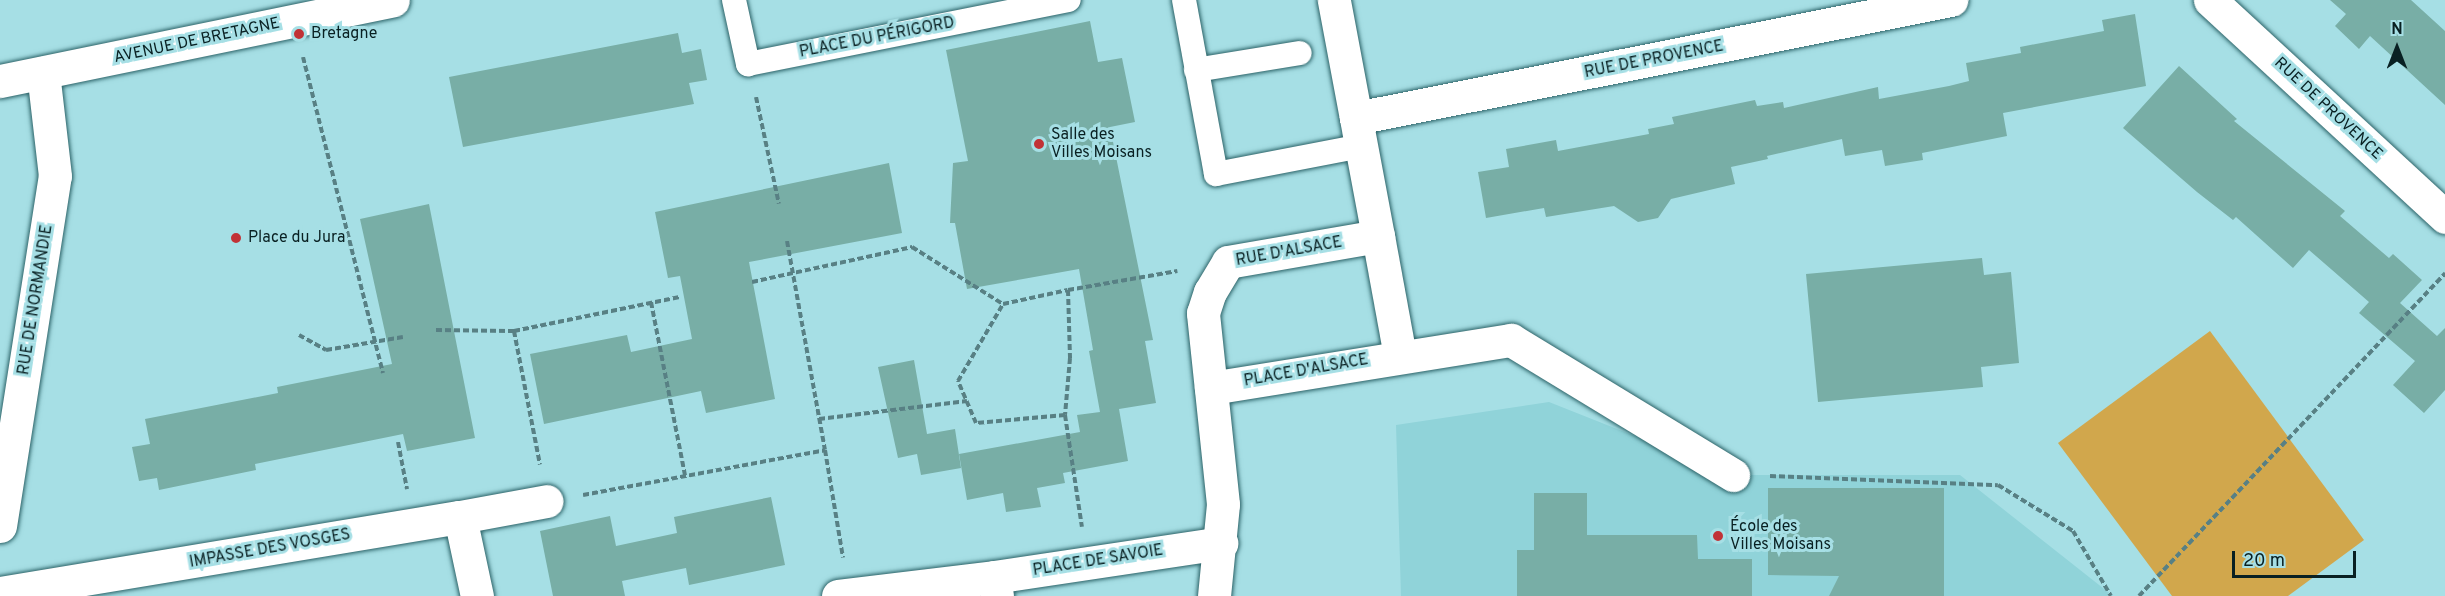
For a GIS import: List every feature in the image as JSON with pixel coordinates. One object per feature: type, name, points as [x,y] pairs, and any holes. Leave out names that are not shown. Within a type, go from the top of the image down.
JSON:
[{"type":"street","name":"AVENUE DE BRETAGNE","points":[[0,81],[393,0]]},
{"type":"street","points":[[1334,0],[1400,356]]},
{"type":"street","name":"RUE DE PROVENCE","points":[[1359,132],[1951,0]]},
{"type":"street","name":"RUE DE PROVENCE","points":[[2210,0],[2445,217]]},
{"type":"street","name":"RUE DE NORMANDIE","points":[[0,526],[55,176],[43,73]]},
{"type":"street","name":"RUE D'ALSACE","points":[[1214,596],[1221,543],[1223,504],[1203,313],[1210,292],[1228,262],[1378,236]]},
{"type":"street","name":"PLACE D'ALSACE","points":[[1211,388],[1511,340],[1733,475]]},
{"type":"street","name":"IMPASSE DES VOSGES","points":[[0,593],[86,588],[414,524],[547,501]]},
{"type":"street","points":[[460,517],[477,596]]},
{"type":"street","name":"PLACE DE SAVOIE","points":[[843,595],[996,586],[1088,562],[1221,543]]},
{"type":"lane","points":[[734,0],[748,64]]},
{"type":"lane","name":"PLACE DU PÉRIGORD","points":[[748,64],[1069,0]]},
{"type":"lane","points":[[1184,0],[1216,174],[1359,132]]},
{"type":"lane","points":[[1197,70],[1300,53]]},
{"type":"path","points":[[293,21],[377,341],[383,373]]},
{"type":"path","points":[[748,64],[779,204]]},
{"type":"path","points":[[787,241],[795,272],[825,450],[843,595]]},
{"type":"path","points":[[752,282],[912,247],[1003,304],[1068,290],[1228,262]]},
{"type":"path","points":[[2139,596],[2445,273]]},
{"type":"path","points":[[1068,290],[1070,358],[1065,415],[1088,562]]},
{"type":"path","points":[[436,330],[514,331],[680,297]]},
{"type":"path","points":[[651,302],[685,476]]},
{"type":"path","points":[[1003,304],[958,381],[976,423],[1065,415]]},
{"type":"path","points":[[514,331],[547,501],[825,450]]},
{"type":"path","points":[[299,336],[326,350],[403,337]]},
{"type":"path","points":[[819,420],[967,401]]},
{"type":"path","points":[[398,442],[414,524]]},
{"type":"path","points":[[1733,475],[1998,485],[2073,531],[2111,596]]},
{"type":"shaded area","points":[[2210,331],[2364,540],[2288,596],[2172,596],[2058,443]]},
{"type":"shaded area","name":"École des Villes Moisans","points":[[1549,402],[1733,475],[1960,475],[2113,596],[1401,596],[1396,425]]},
{"type":"building","points":[[2330,0],[2411,0],[2445,31],[2445,105],[2370,36],[2359,49],[2335,26],[2346,14]]},
{"type":"building","points":[[2135,14],[2146,86],[2003,113],[2007,136],[1922,153],[1923,160],[1885,166],[1882,150],[1845,156],[1842,139],[1767,156],[1768,159],[1731,167],[1735,184],[1671,199],[1658,218],[1638,222],[1614,206],[1546,217],[1544,208],[1486,218],[1478,172],[1509,167],[1506,149],[1556,140],[1558,151],[1649,134],[1648,129],[1674,124],[1672,117],[1755,100],[1757,106],[1783,102],[1784,108],[1878,87],[1879,99],[1949,86],[1969,81],[1966,63],[2021,53],[2020,47],[2104,31],[2102,20]]},
{"type":"building","name":"Salle des Villes Moisans","points":[[1090,21],[1098,62],[1122,58],[1135,122],[1110,127],[1153,340],[1145,341],[1156,403],[1119,409],[1128,461],[1063,473],[1065,483],[1037,488],[1041,507],[1006,512],[1003,493],[967,500],[959,454],[1080,432],[1077,415],[1100,412],[1089,351],[1093,350],[1079,269],[967,289],[955,223],[950,223],[953,163],[968,161],[946,50]]},
{"type":"building","points":[[678,33],[682,53],[701,49],[707,80],[689,83],[694,104],[463,147],[449,77]]},
{"type":"building","points":[[2179,66],[2237,119],[2234,121],[2345,211],[2340,216],[2389,258],[2393,254],[2422,280],[2400,303],[2437,336],[2445,328],[2445,390],[2424,413],[2393,385],[2415,361],[2359,313],[2369,302],[2309,250],[2293,268],[2236,217],[2233,220],[2197,192],[2123,128]]},
{"type":"building","points":[[889,163],[902,233],[749,262],[775,399],[706,413],[701,391],[544,424],[530,354],[627,335],[631,352],[692,339],[680,276],[668,278],[655,212]]},
{"type":"building","points":[[429,204],[475,438],[407,451],[403,434],[255,464],[256,470],[159,490],[157,478],[139,481],[132,447],[150,444],[145,419],[278,393],[277,387],[392,364],[360,219]]},
{"type":"building","points":[[1982,258],[1984,275],[2011,272],[2019,363],[1981,367],[1983,387],[1818,402],[1806,274]]},
{"type":"building","points":[[914,360],[927,434],[955,429],[961,468],[921,475],[917,454],[898,458],[878,367]]},
{"type":"building","points":[[1768,488],[1944,488],[1944,596],[1829,596],[1839,576],[1768,575]]},
{"type":"building","points":[[1534,493],[1587,493],[1587,535],[1697,535],[1698,559],[1752,559],[1752,596],[1517,596],[1517,550],[1534,550]]},
{"type":"building","points":[[771,497],[785,565],[689,585],[686,568],[622,581],[625,596],[553,596],[540,531],[610,516],[616,546],[677,533],[674,517]]},
{"type":"place","name":"Bretagne","points":[[299,34]]},
{"type":"place","name":"Salle des Villes Moisans","points":[[1039,144]]},
{"type":"place","name":"Place du Jura","points":[[236,238]]},
{"type":"place","name":"École des Villes Moisans","points":[[1718,536]]}]
